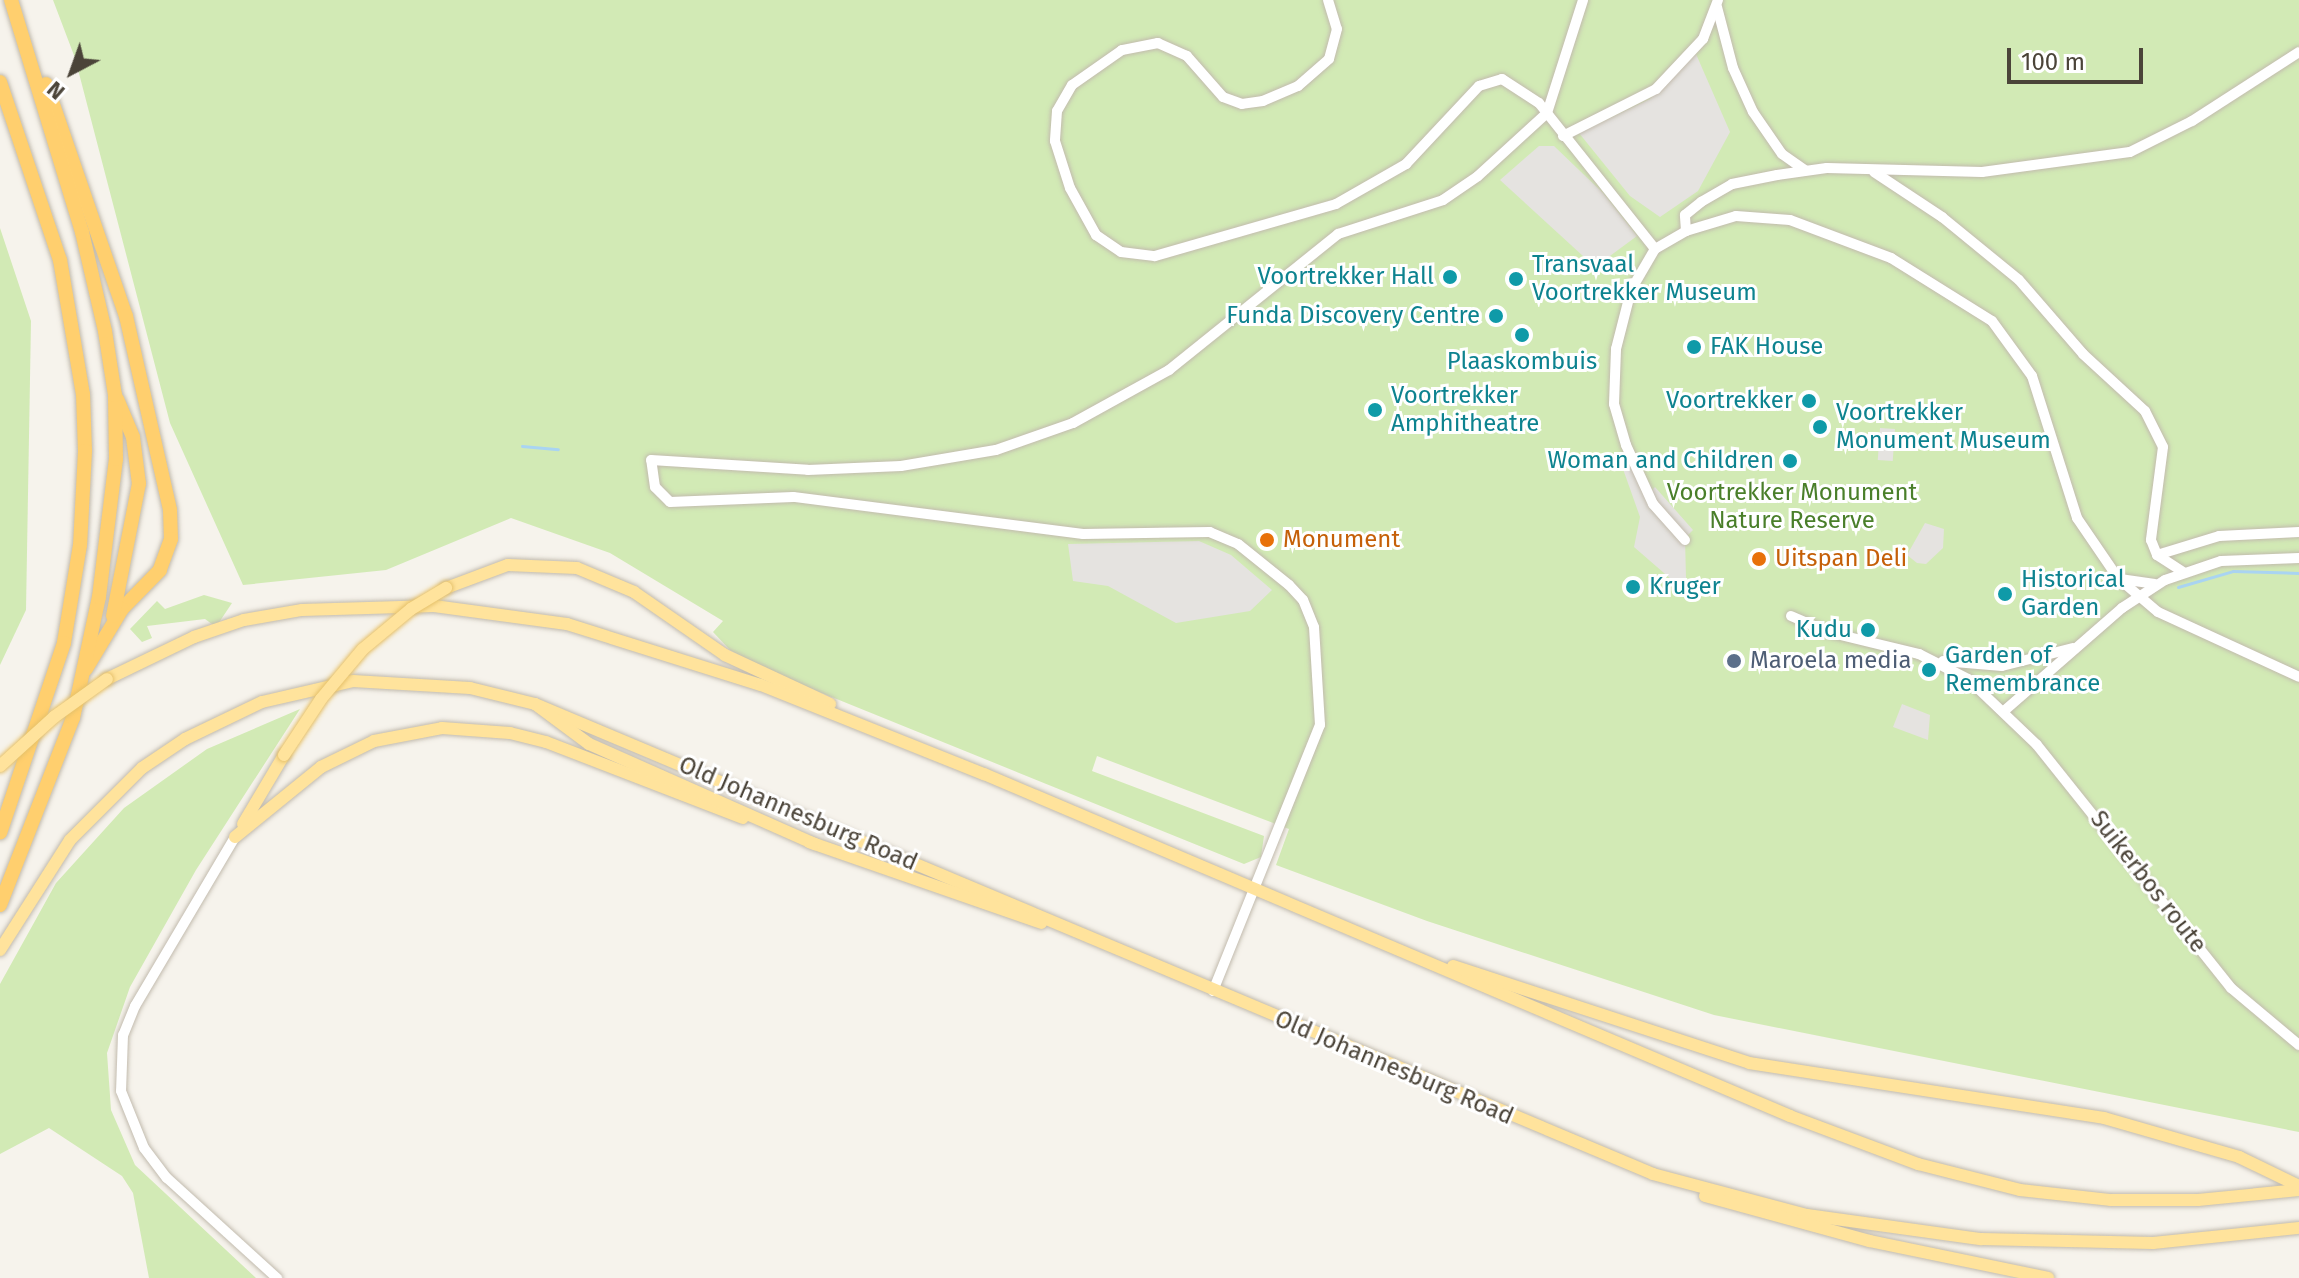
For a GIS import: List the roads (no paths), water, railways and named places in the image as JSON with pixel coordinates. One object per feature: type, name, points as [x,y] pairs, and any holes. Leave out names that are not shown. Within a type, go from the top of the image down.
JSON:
[{"type":"highway","points":[[14,0],[126,316],[170,510],[171,539],[160,570],[111,626],[84,673]]},
{"type":"highway","points":[[0,82],[60,260],[81,380],[85,451],[80,545],[64,643],[0,833]]},
{"type":"highway","points":[[42,86],[82,232],[115,395],[133,437],[139,484],[135,524],[111,626]]},
{"type":"highway","points":[[0,905],[50,785],[84,673],[113,504],[115,395]]},
{"type":"main road","points":[[235,837],[284,755],[363,649],[411,609],[446,588],[508,565],[577,568],[634,592],[699,640],[767,677],[1255,890],[1830,1132],[1963,1177],[2020,1190],[2125,1200],[2222,1199],[2299,1188]]},
{"type":"main road","points":[[0,766],[54,717],[107,679],[194,637],[244,620],[302,610],[434,606],[567,624],[761,685],[984,774]]},
{"type":"main road","points":[[0,950],[70,840],[110,796],[185,739],[222,720],[310,688],[353,681],[470,688],[535,704],[589,744],[815,844]]},
{"type":"main road","name":"Old Johannesburg Road","points":[[535,704],[1653,1174],[1807,1215],[1981,1239],[2153,1243],[2299,1228]]},
{"type":"main road","points":[[235,837],[287,790],[333,760],[374,741],[442,728],[510,733],[546,742],[815,844],[1020,916],[1069,927]]},
{"type":"main road","points":[[1359,933],[1683,1045],[1749,1063],[1882,1087],[2046,1107],[2239,1157],[2299,1188]]},
{"type":"main road","points":[[1653,1174],[1690,1191],[1788,1221],[2048,1278]]},
{"type":"street","points":[[1328,0],[1337,29],[1329,59],[1298,86],[1263,101],[1242,104],[1223,97],[1187,56],[1158,43],[1122,50],[1072,85],[1057,111],[1055,141],[1070,188],[1096,235],[1121,252],[1155,256],[1336,204],[1417,155],[1479,86],[1494,79],[1511,81],[1547,113],[1655,249]]},
{"type":"street","points":[[1213,991],[1306,765],[1322,704],[1314,627],[1303,600],[1238,544],[1210,532],[1083,534],[793,497],[675,503],[657,492],[651,460],[857,470],[945,460],[1047,434],[1169,370],[1338,234],[1452,195],[1547,113],[1583,0]]},
{"type":"street","points":[[1563,136],[1656,89],[1703,39],[1718,3]]},
{"type":"street","points":[[1718,3],[1733,68],[1753,112],[1782,154],[1805,170]]},
{"type":"street","points":[[1686,231],[1685,215],[1732,184],[1805,170],[1982,172],[2130,152],[2192,121],[2299,52]]},
{"type":"street","points":[[1872,171],[1942,217],[2019,280],[2083,354],[2145,411],[2163,447],[2151,525],[2157,555],[2183,572]]},
{"type":"street","points":[[1685,540],[1653,504],[1635,468],[1613,390],[1624,313],[1635,280],[1655,249],[1686,231],[1736,216],[1790,220],[1891,258],[1984,314],[2014,345],[2032,376],[2077,518],[2118,578],[2136,597],[2174,621],[2299,677]]},
{"type":"street","points":[[2157,555],[2208,538],[2299,532]]},
{"type":"street","points":[[2004,711],[2136,597],[2157,584],[2183,572],[2221,561],[2272,557],[2299,561]]},
{"type":"street","points":[[2118,578],[2157,584]]},
{"type":"street","points":[[1791,616],[1828,632],[1933,659],[2002,666],[2085,641]]},
{"type":"street","name":"Suikerbos route","points":[[1933,659],[1968,679],[2004,711],[2095,813],[2231,988],[2299,1045]]},
{"type":"street","points":[[235,837],[135,1006],[123,1035],[121,1091],[144,1148],[167,1178],[277,1278]]},
{"type":"waterway","points":[[522,446],[558,449]]},
{"type":"waterway","points":[[2178,587],[2233,571],[2299,573]]},
{"type":"place","name":"Voortrekker Hall","points":[[1450,277]]},
{"type":"place","name":"Transvaal Voortrekker Museum","points":[[1516,279]]},
{"type":"place","name":"Funda Discovery Centre","points":[[1496,316]]},
{"type":"place","name":"Plaaskombuis","points":[[1522,335]]},
{"type":"place","name":"FAK House","points":[[1694,347]]},
{"type":"place","name":"Voortrekker","points":[[1809,401]]},
{"type":"place","name":"Voortrekker Amphitheatre","points":[[1375,410]]},
{"type":"place","name":"Voortrekker Monument Museum","points":[[1820,427]]},
{"type":"place","name":"Woman and Children","points":[[1790,461]]},
{"type":"place","name":"Monument","points":[[1267,540]]},
{"type":"place","name":"Uitspan Deli","points":[[1759,559]]},
{"type":"place","name":"Kruger","points":[[1633,587]]},
{"type":"place","name":"Historical Garden","points":[[2005,594]]},
{"type":"place","name":"Kudu","points":[[1868,630]]},
{"type":"place","name":"Maroela media","points":[[1734,661]]},
{"type":"place","name":"Garden of Remembrance","points":[[1929,670]]},
{"type":"park label","name":"Voortrekker Monument Nature Reserve","points":[[1792,507]]}]
